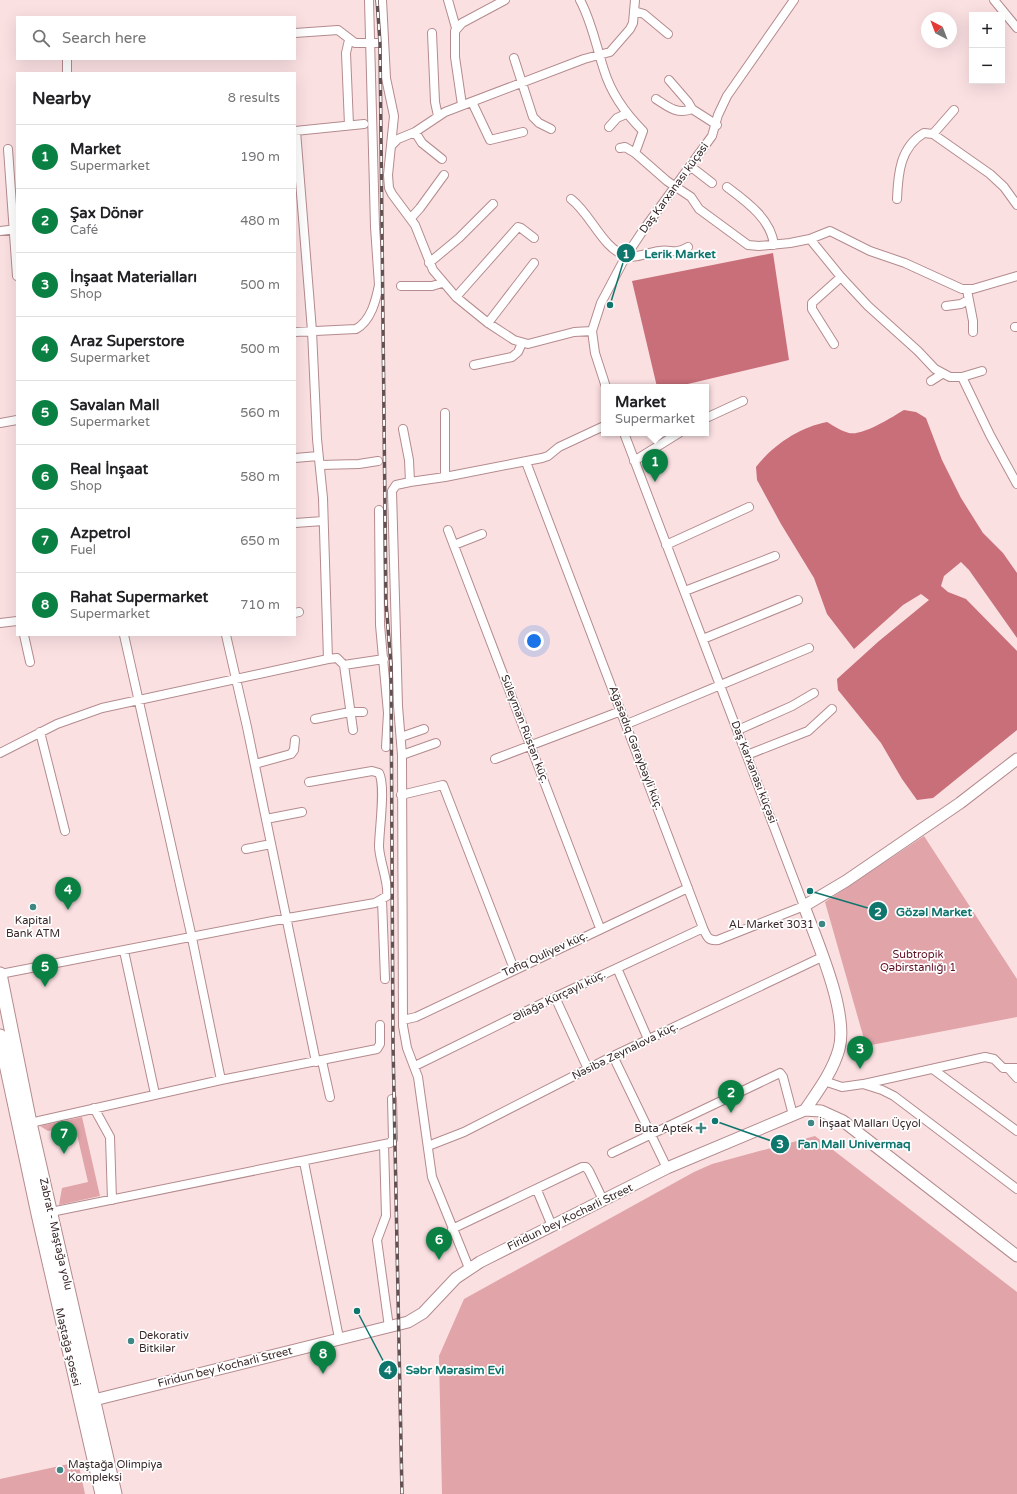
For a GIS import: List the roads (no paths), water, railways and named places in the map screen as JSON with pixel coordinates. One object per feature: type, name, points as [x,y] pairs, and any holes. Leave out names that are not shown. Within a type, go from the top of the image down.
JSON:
[{"type":"main road","name":"Zabrat - Maştağa yolu","points":[[0,974],[30,1123],[51,1212],[87,1401],[115,1494]]},
{"type":"main road","name":"Maştağa şosesi","points":[[0,1036],[36,1207],[87,1401],[102,1494]]},
{"type":"street","points":[[296,332],[356,329],[368,319],[379,285],[375,227],[368,0]]},
{"type":"street","points":[[382,0],[386,78],[394,116],[388,175],[389,188],[411,218],[420,237],[429,263],[442,283],[456,297],[488,324],[506,336],[522,344],[536,343],[574,332],[592,331]]},
{"type":"street","points":[[448,0],[456,28],[455,57],[462,105]]},
{"type":"street","points":[[456,28],[462,23],[505,0]]},
{"type":"street","points":[[580,0],[591,22],[610,85],[626,114],[643,130],[643,135],[634,153]]},
{"type":"street","points":[[392,145],[404,135],[415,132],[438,116],[462,105],[522,82],[610,52],[626,35],[633,23],[635,0]]},
{"type":"street","name":"Daş Karxanası küçəsi","points":[[605,384],[594,353],[592,331],[601,303],[626,256],[712,136],[717,125],[718,115],[728,96],[794,0]]},
{"type":"street","points":[[994,0],[1017,28]]},
{"type":"street","points":[[634,11],[644,14],[668,34]]},
{"type":"street","points":[[296,33],[333,30],[344,34],[349,40],[355,43],[384,43]]},
{"type":"street","points":[[432,33],[435,102],[438,116]]},
{"type":"street","points":[[349,40],[346,53],[349,125]]},
{"type":"street","points":[[514,58],[533,117],[539,123],[551,129]]},
{"type":"street","points":[[67,60],[67,72]]},
{"type":"street","points":[[669,80],[688,102],[692,109],[717,125]]},
{"type":"street","points":[[656,99],[677,112],[685,112],[692,109]]},
{"type":"street","points":[[472,102],[490,140],[523,132]]},
{"type":"street","points":[[933,134],[954,110]]},
{"type":"street","points":[[609,127],[617,118],[626,114]]},
{"type":"street","points":[[296,131],[364,124]]},
{"type":"street","points":[[415,132],[422,143],[442,159]]},
{"type":"street","points":[[897,199],[898,176],[905,154],[919,136],[924,133],[933,134],[990,174],[1004,187],[1017,205]]},
{"type":"street","points":[[296,143],[312,331],[318,456],[324,521],[328,659]]},
{"type":"street","points":[[620,148],[625,147],[634,153],[676,187],[691,197],[699,209],[740,241],[752,246],[774,245],[810,239],[824,231],[833,231],[870,251],[905,263],[954,286],[967,290],[1017,276]]},
{"type":"street","points":[[8,149],[16,253]]},
{"type":"street","points":[[690,166],[712,183]]},
{"type":"street","points":[[411,218],[444,176]]},
{"type":"street","points":[[727,187],[745,201],[767,224],[773,237],[774,245]]},
{"type":"street","points":[[571,199],[584,210],[606,241],[626,256],[660,251],[674,252],[688,247]]},
{"type":"street","points":[[429,263],[459,238],[493,204]]},
{"type":"street","points":[[456,297],[518,227],[522,228],[534,238]]},
{"type":"street","points":[[0,231],[15,230]]},
{"type":"street","points":[[810,239],[841,277],[868,306],[942,374],[962,377],[982,372]]},
{"type":"street","points":[[488,324],[534,264]]},
{"type":"street","points":[[834,344],[812,309],[812,303],[841,277]]},
{"type":"street","points":[[401,286],[432,286],[442,283]]},
{"type":"street","points":[[967,290],[973,321],[973,332]]},
{"type":"street","points":[[946,306],[961,304],[968,300]]},
{"type":"street","points":[[474,365],[512,357],[518,352],[522,344]]},
{"type":"street","points":[[931,381],[942,374]]},
{"type":"street","points":[[962,377],[990,435],[1017,484]]},
{"type":"street","points":[[709,417],[743,401]]},
{"type":"street","points":[[445,413],[445,477]]},
{"type":"street","points":[[0,423],[16,420]]},
{"type":"street","points":[[469,1268],[434,1185],[415,1066],[405,1039],[403,1020],[402,755],[398,706],[392,491],[396,485],[526,462],[548,456],[559,447],[601,427]]},
{"type":"street","points":[[403,429],[410,482]]},
{"type":"street","name":"Daş Karxanası küçəsi","points":[[625,436],[804,906],[838,1007],[842,1028],[839,1049],[824,1081],[805,1110]]},
{"type":"street","points":[[634,461],[674,436]]},
{"type":"street","points":[[296,458],[318,456]]},
{"type":"street","points":[[320,465],[359,464],[378,461]]},
{"type":"street","name":"Ağasadıq Gəraybəyli küç.","points":[[526,462],[708,938],[718,940],[804,906]]},
{"type":"street","points":[[666,544],[749,507]]},
{"type":"street","points":[[379,510],[380,625],[388,713],[386,747]]},
{"type":"street","points":[[296,523],[324,521]]},
{"type":"street","name":"Süleyman Rüstən küç.","points":[[448,530],[532,745],[600,928]]},
{"type":"street","points":[[454,545],[482,534]]},
{"type":"street","points":[[684,591],[775,556]]},
{"type":"street","points":[[703,639],[798,600]]},
{"type":"street","points":[[0,623],[16,621]]},
{"type":"street","points":[[24,636],[30,662]]},
{"type":"street","points":[[124,636],[140,700],[192,938],[220,1080]]},
{"type":"street","points":[[226,636],[319,1061],[330,1097]]},
{"type":"street","points":[[627,724],[809,648]]},
{"type":"street","points":[[0,753],[40,732],[81,715],[140,700],[337,658],[344,665],[353,730]]},
{"type":"street","points":[[344,665],[384,659]]},
{"type":"street","points":[[738,730],[792,706],[814,693]]},
{"type":"street","points":[[747,755],[808,731],[832,709]]},
{"type":"street","points":[[495,759],[622,711]]},
{"type":"street","points":[[316,719],[350,712],[363,712]]},
{"type":"street","points":[[400,737],[424,729]]},
{"type":"street","points":[[40,732],[65,831]]},
{"type":"street","points":[[255,764],[291,754],[294,750],[295,740]]},
{"type":"street","points":[[402,755],[436,743]]},
{"type":"street","points":[[804,906],[835,889],[954,807],[1017,759]]},
{"type":"street","points":[[0,974],[192,938],[288,918],[375,903],[382,900],[387,896],[388,892],[381,865],[379,848],[381,784],[379,773],[372,771],[309,782]]},
{"type":"street","points":[[401,795],[443,785],[514,968]]},
{"type":"street","points":[[266,819],[302,812]]},
{"type":"street","points":[[246,849],[271,844]]},
{"type":"street","name":"Tofiq Quliyev küç.","points":[[403,1020],[416,1017],[514,968],[688,888]]},
{"type":"street","points":[[382,900],[385,979]]},
{"type":"street","name":"Əliağa Kürçaylı küç.","points":[[415,1066],[555,997],[703,928]]},
{"type":"street","points":[[124,951],[155,1094]]},
{"type":"street","name":"Nəsibə Zeynalova küç.","points":[[428,1146],[464,1132],[613,1056],[822,957]]},
{"type":"street","points":[[618,968],[648,1039]]},
{"type":"street","points":[[555,997],[588,1069]]},
{"type":"street","points":[[30,1123],[220,1080],[377,1049],[380,1044],[380,1026]]},
{"type":"street","points":[[613,1056],[667,1168]]},
{"type":"street","points":[[824,1081],[842,1087],[863,1084],[990,1057],[1003,1068],[1013,1068],[1017,1078]]},
{"type":"street","points":[[934,1070],[1017,1131]]},
{"type":"street","points":[[612,1153],[651,1133],[780,1073],[783,1077],[793,1115]]},
{"type":"street","points":[[863,1084],[882,1090],[894,1096],[1017,1189]]},
{"type":"street","points":[[51,1212],[384,1145],[392,1142],[393,1139],[392,1099]]},
{"type":"street","points":[[94,1108],[110,1138],[112,1200]]},
{"type":"street","name":"Firidun bey Kocharli Street","points":[[87,1401],[339,1338],[389,1327],[417,1318],[430,1307],[456,1278],[469,1268],[667,1168],[805,1110],[821,1110],[843,1121],[1017,1256]]},
{"type":"street","points":[[384,1145],[386,1216],[377,1240],[389,1327]]},
{"type":"street","points":[[304,1162],[339,1338]]},
{"type":"street","points":[[452,1229],[586,1167],[603,1200]]},
{"type":"street","points":[[537,1190],[552,1226]]},
{"type":"railway","points":[[377,0],[380,43],[386,603],[391,665],[393,1044],[402,1494]]},
{"type":"place","name":"Lerik Market","points":[[610,305]]},
{"type":"place","name":"Market","points":[[655,482]]},
{"type":"place","name":"Gözəl Market","points":[[810,891]]},
{"type":"place","name":"Kapital Bank ATM","points":[[33,907]]},
{"type":"place","name":"Araz Superstore","points":[[68,910]]},
{"type":"place","name":"AL Market 3031","points":[[822,924]]},
{"type":"place","name":"Savalan Mall","points":[[45,987]]},
{"type":"place","name":"İnşaat Materialları","points":[[860,1069]]},
{"type":"place","name":"Şax Dönər","points":[[731,1113]]},
{"type":"place","name":"Fan Mall Univermaq","points":[[715,1121]]},
{"type":"place","name":"İnşaat Malları Üçyol","points":[[811,1123]]},
{"type":"place","name":"Buta Aptek","points":[[701,1128]]},
{"type":"place","name":"Azpetrol","points":[[64,1154]]},
{"type":"place","name":"Real İnşaat","points":[[439,1260]]},
{"type":"place","name":"Səbr Mərasim Evi","points":[[357,1311]]},
{"type":"place","name":"Dekorativ Bitkilər","points":[[131,1341]]},
{"type":"place","name":"Rahat Supermarket","points":[[323,1374]]},
{"type":"place","name":"Maştağa Olimpiya Kompleksi","points":[[60,1470]]},
{"type":"park label","name":"Subtropik Qəbirstanlığı 1","points":[[918,960]]}]
